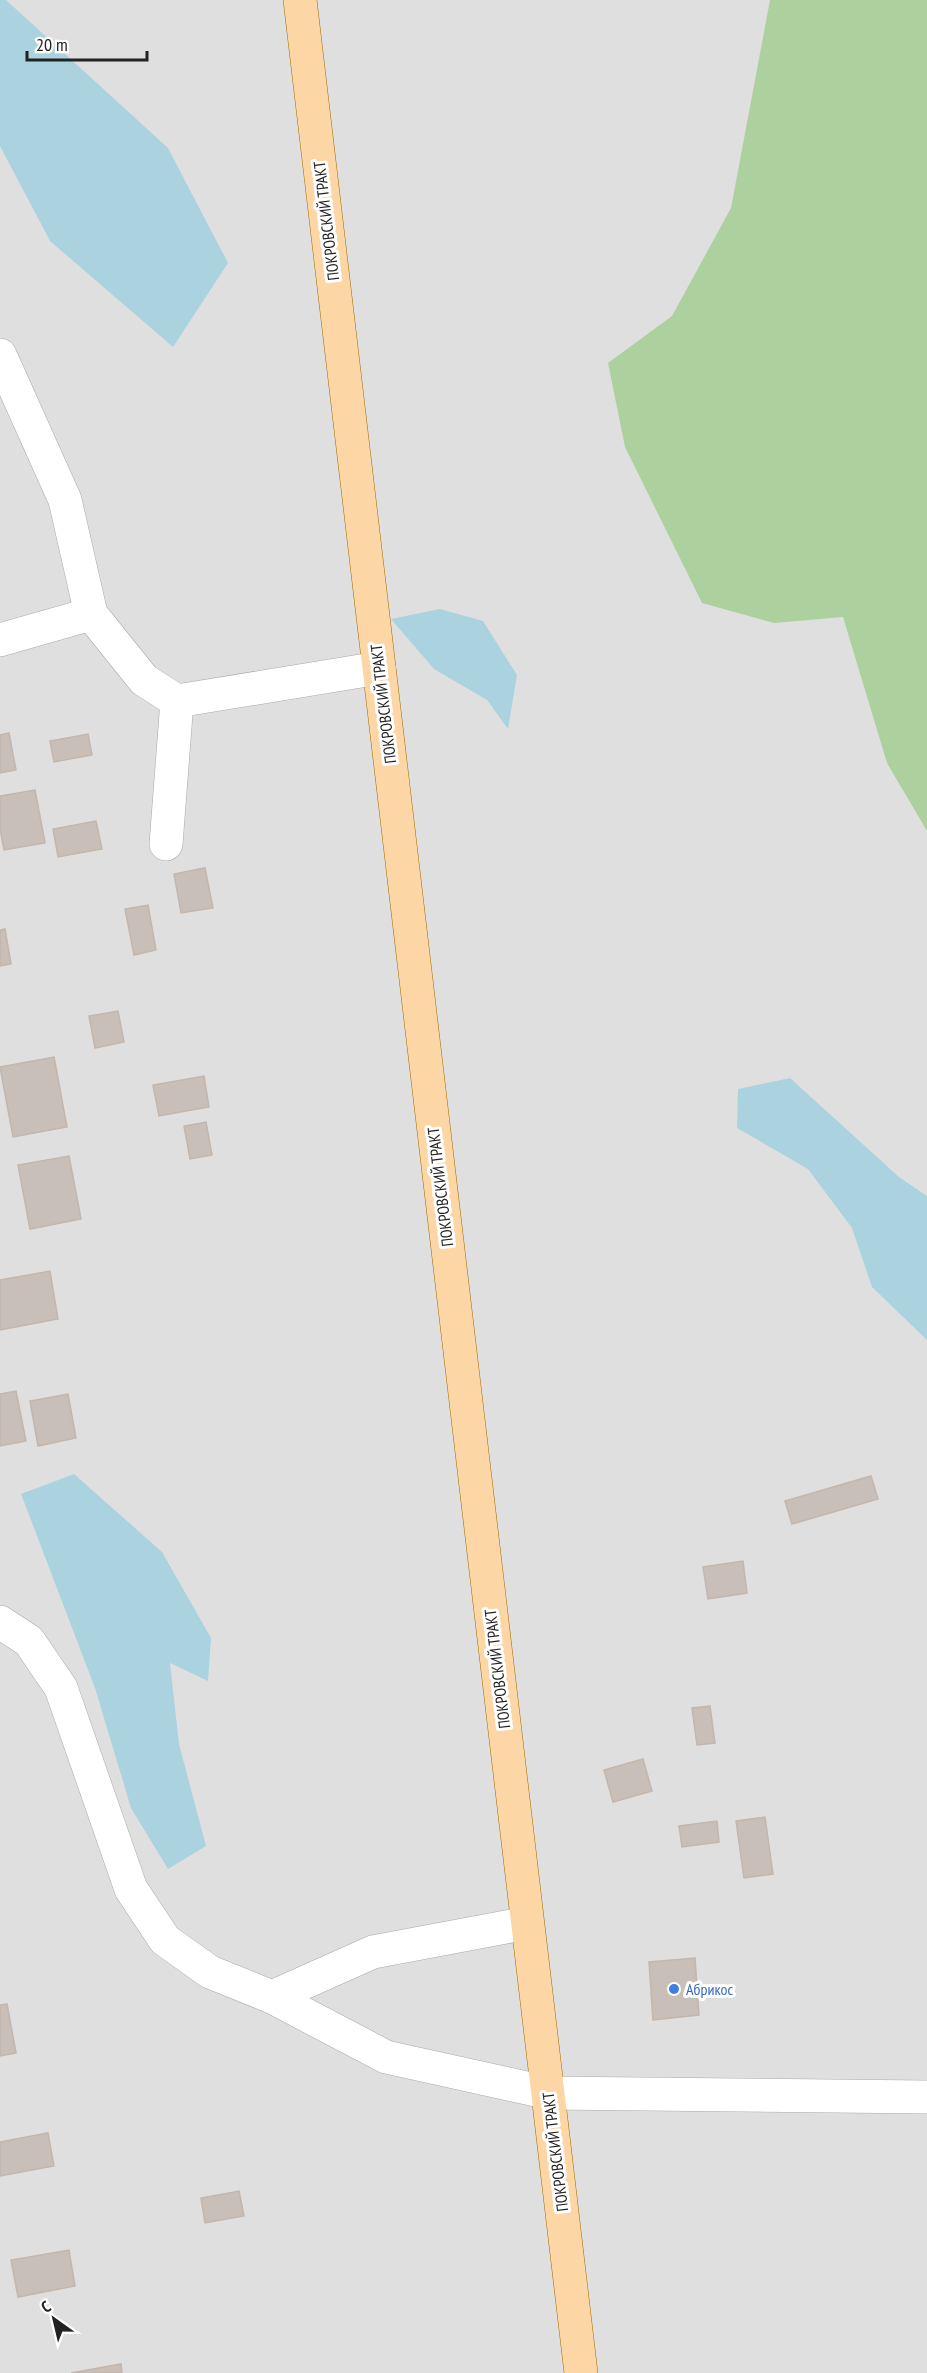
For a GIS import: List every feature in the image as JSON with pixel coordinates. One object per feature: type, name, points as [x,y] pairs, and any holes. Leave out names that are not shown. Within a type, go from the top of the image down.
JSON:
[{"type":"main road","name":"ПОКРОВСКИЙ ТРАКТ","points":[[300,0],[581,2373]]},
{"type":"street","points":[[0,355],[65,500],[91,614],[144,680],[177,701],[379,668]]},
{"type":"street","points":[[0,640],[91,614]]},
{"type":"street","points":[[166,844],[177,701]]},
{"type":"street","points":[[0,1622],[29,1641],[61,1688],[131,1889],[165,1940],[210,1972],[272,1998],[386,2056],[549,2093],[927,2097]]},
{"type":"street","points":[[272,1998],[372,1953],[527,1923]]},
{"type":"shaded area","points":[[0,0],[927,0],[927,2373],[0,2373]]},
{"type":"green space","points":[[770,0],[927,0],[927,831],[887,763],[843,617],[774,623],[702,603],[625,447],[608,363],[672,316],[731,208]]},
{"type":"water","points":[[0,0],[6,0],[168,148],[228,263],[173,347],[50,241],[0,146]]},
{"type":"water","points":[[440,609],[483,621],[517,675],[508,729],[487,700],[434,669],[391,619]]},
{"type":"water","points":[[790,1078],[899,1177],[927,1196],[927,1340],[872,1287],[852,1228],[808,1169],[737,1128],[738,1089]]},
{"type":"water","points":[[74,1474],[162,1552],[211,1638],[208,1681],[170,1663],[179,1744],[206,1846],[168,1869],[131,1808],[95,1688],[21,1494]]},
{"type":"building","points":[[9,733],[16,770],[0,773],[0,735]]},
{"type":"building","points":[[88,734],[92,755],[54,762],[50,741]]},
{"type":"building","points":[[35,790],[45,843],[4,850],[0,829],[0,796]]},
{"type":"building","points":[[96,821],[102,849],[58,857],[53,829]]},
{"type":"building","points":[[205,868],[213,908],[181,913],[174,874]]},
{"type":"building","points":[[148,905],[156,950],[134,955],[125,909]]},
{"type":"building","points":[[5,929],[11,964],[0,966],[0,930]]},
{"type":"building","points":[[118,1011],[124,1042],[95,1048],[89,1016]]},
{"type":"building","points":[[54,1057],[67,1127],[13,1137],[0,1067]]},
{"type":"building","points":[[204,1076],[209,1107],[159,1116],[153,1085]]},
{"type":"building","points":[[206,1122],[212,1155],[190,1159],[184,1126]]},
{"type":"building","points":[[69,1156],[81,1219],[30,1229],[18,1165]]},
{"type":"building","points":[[50,1271],[58,1319],[0,1330],[0,1280]]},
{"type":"building","points":[[16,1391],[26,1441],[0,1446],[0,1394]]},
{"type":"building","points":[[68,1394],[76,1438],[38,1446],[30,1401]]},
{"type":"building","points":[[871,1476],[878,1499],[792,1524],[785,1501]]},
{"type":"building","points":[[743,1561],[747,1593],[708,1599],[703,1567]]},
{"type":"building","points":[[710,1706],[715,1743],[697,1745],[692,1708]]},
{"type":"building","points":[[643,1759],[652,1791],[613,1802],[604,1770]]},
{"type":"building","points":[[765,1817],[773,1874],[744,1878],[736,1821]]},
{"type":"building","points":[[717,1821],[719,1842],[682,1847],[679,1826]]},
{"type":"building","name":"Абрикос","points":[[695,1958],[699,2015],[653,2020],[649,1962]]},
{"type":"building","points":[[7,2004],[16,2053],[0,2056],[0,2005]]},
{"type":"building","points":[[48,2133],[54,2166],[0,2176],[0,2142]]},
{"type":"building","points":[[239,2191],[244,2216],[205,2223],[201,2198]]},
{"type":"building","points":[[69,2250],[75,2286],[18,2297],[11,2260]]},
{"type":"building","points":[[121,2364],[122,2373],[71,2373]]},
{"type":"place","name":"Абрикос","points":[[674,1989]]}]
